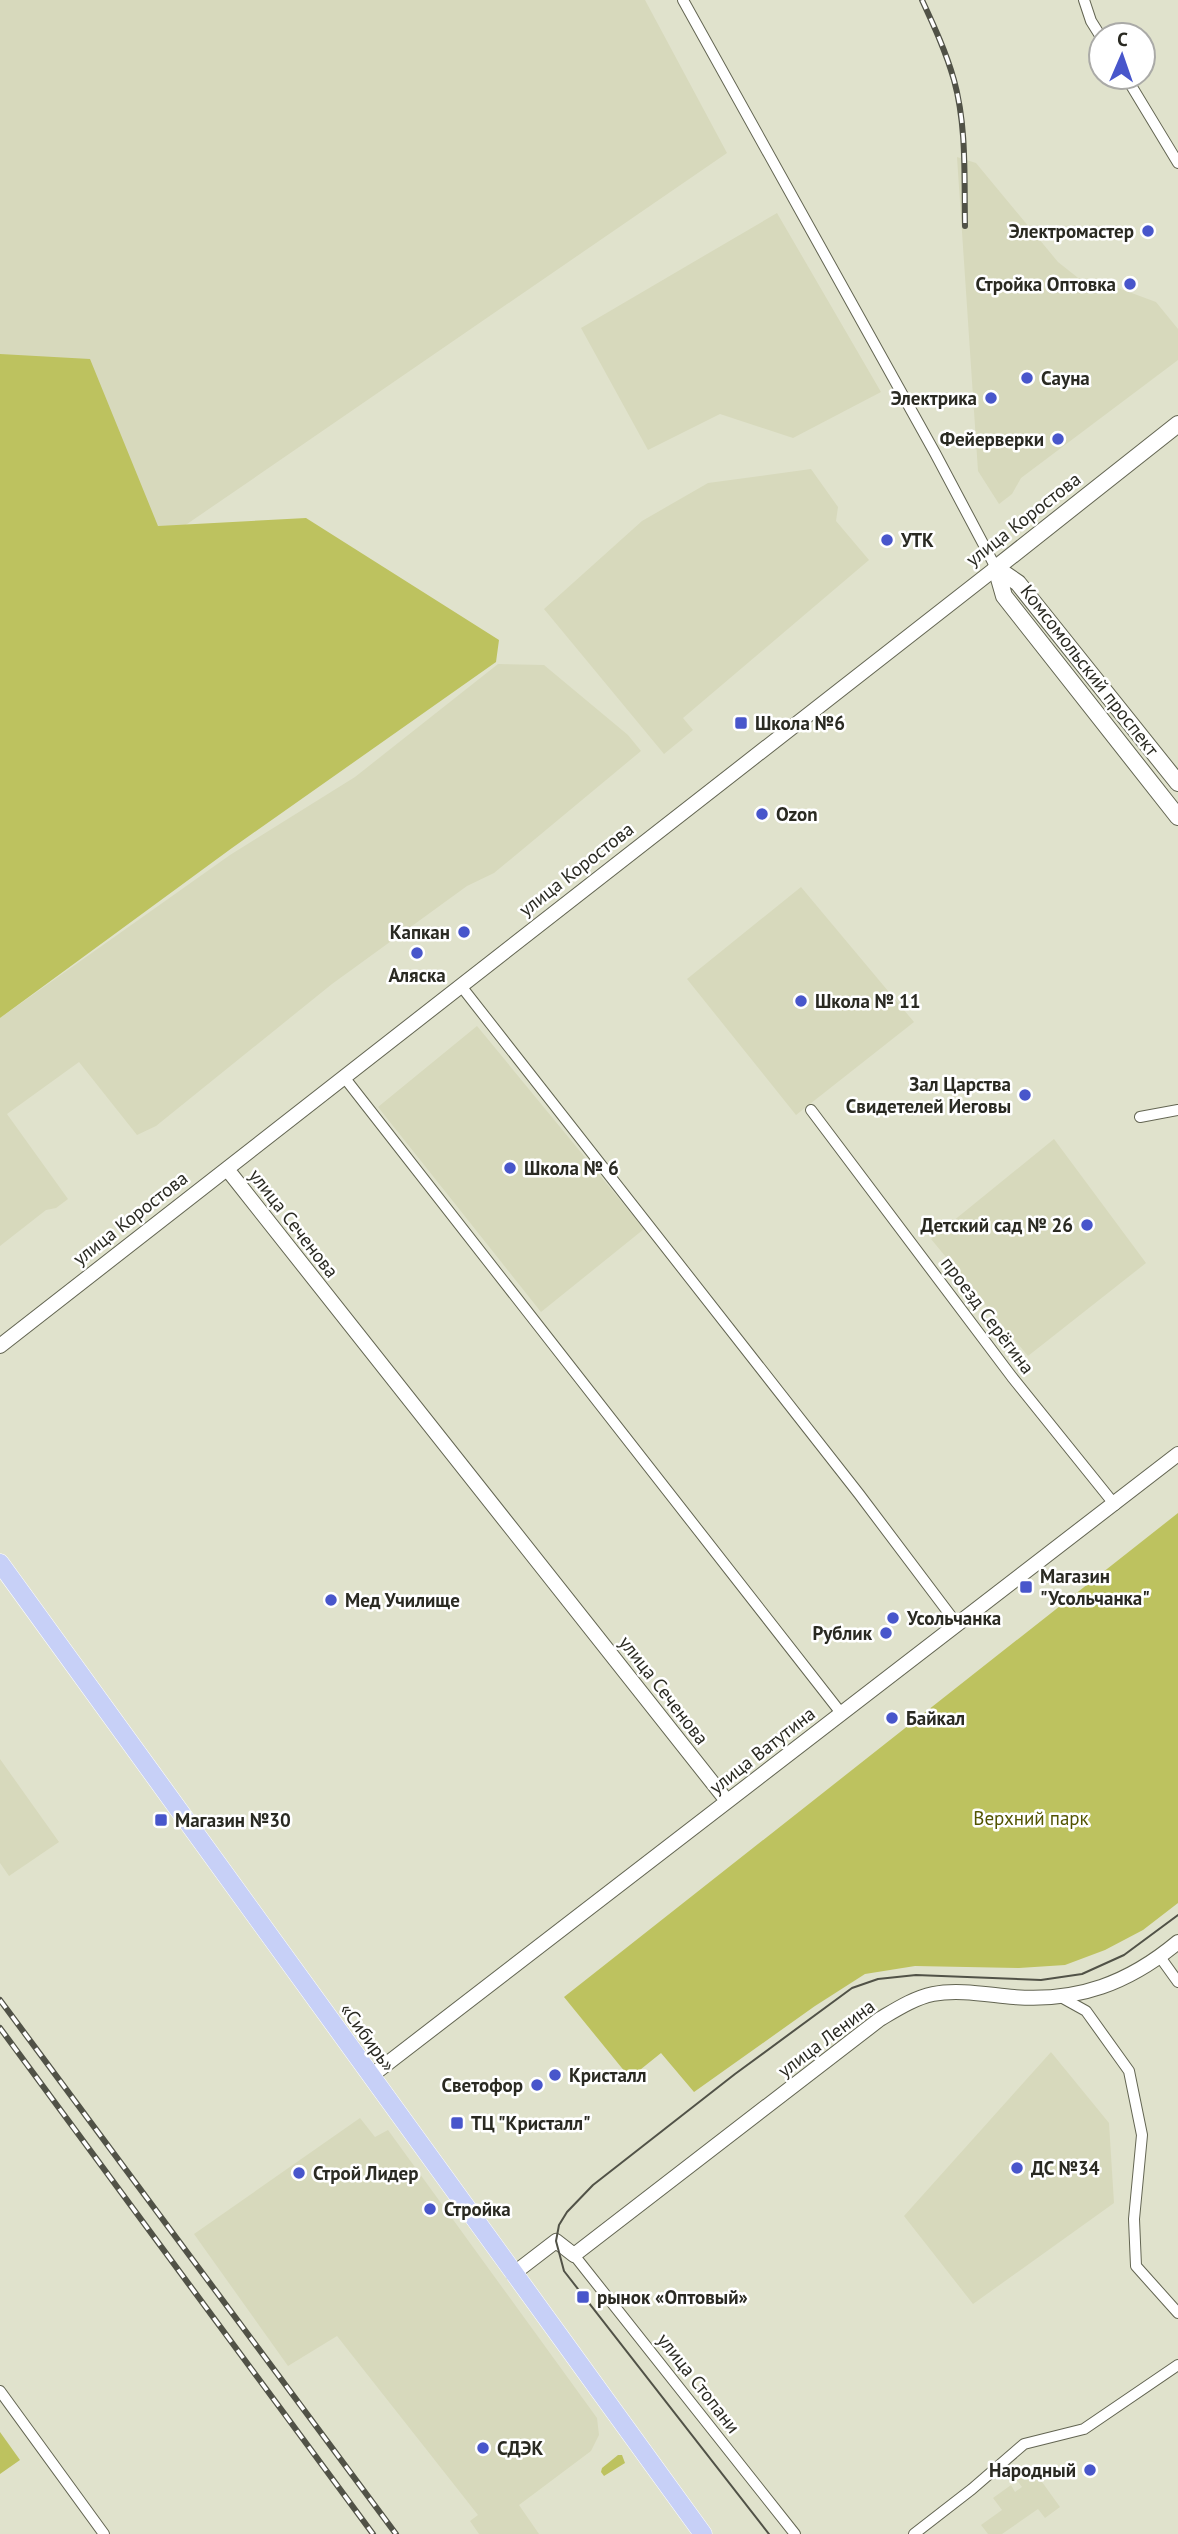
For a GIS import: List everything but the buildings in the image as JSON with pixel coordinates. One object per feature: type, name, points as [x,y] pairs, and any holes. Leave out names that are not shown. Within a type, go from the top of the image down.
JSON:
[{"type":"main road","name":"улица Коростова","points":[[996,568],[1178,424]]},
{"type":"main road","name":"Комсомольский проспект","points":[[996,568],[1018,583],[1178,783]]},
{"type":"main road","name":"Комсомольский проспект","points":[[996,568],[1004,596],[1178,817]]},
{"type":"main road","name":"«Сибирь»","points":[[0,1563],[703,2534]]},
{"type":"street","points":[[683,0],[996,568]]},
{"type":"street","points":[[1084,0],[1091,21]]},
{"type":"street","points":[[1134,91],[1178,163]]},
{"type":"street","name":"улица Коростова","points":[[0,1346],[996,568]]},
{"type":"street","points":[[461,986],[859,1494],[957,1624]]},
{"type":"street","points":[[344,1077],[841,1713]]},
{"type":"street","name":"проезд Серёгина","points":[[811,1110],[1012,1377],[1115,1505]]},
{"type":"street","points":[[1140,1117],[1178,1110]]},
{"type":"street","name":"улица Сеченова","points":[[227,1169],[727,1801]]},
{"type":"street","name":"улица Ватутина","points":[[371,2076],[1178,1454]]},
{"type":"street","name":"улица Ленина","points":[[575,2255],[880,2019],[903,2006],[935,1993],[1023,1997],[1088,1992],[1119,1981],[1160,1957],[1178,1942]]},
{"type":"street","points":[[1160,1957],[1178,1982]]},
{"type":"street","points":[[1059,1996],[1086,2011],[1129,2071],[1142,2135],[1134,2219],[1136,2266],[1178,2313]]},
{"type":"street","points":[[513,2274],[556,2241],[575,2255]]},
{"type":"street","name":"улица Стопани","points":[[575,2255],[795,2534]]},
{"type":"street","points":[[914,2534],[1024,2444],[1084,2429],[1178,2365]]},
{"type":"street","points":[[0,2391],[104,2534]]},
{"type":"shaded area","points":[[0,0],[645,0],[727,153],[91,590],[0,472]]},
{"type":"shaded area","points":[[957,157],[976,163],[1058,262],[1087,285],[1110,285],[1156,302],[1178,329],[1178,360],[1021,478],[1012,494],[999,504],[978,471]]},
{"type":"shaded area","points":[[777,213],[881,392],[793,438],[720,414],[648,450],[581,328]]},
{"type":"shaded area","points":[[811,469],[838,507],[836,521],[869,560],[683,718],[693,730],[664,754],[544,609],[642,521],[708,483]]},
{"type":"shaded area","points":[[498,664],[544,665],[628,735],[641,751],[494,873],[467,886],[332,984],[156,1126],[137,1135],[79,1062],[7,1114],[68,1199],[56,1208],[46,1210],[0,1246],[0,1018],[230,855],[355,777]]},
{"type":"shaded area","name":"Школа № 11","points":[[801,887],[914,1022],[796,1115],[687,979]]},
{"type":"shaded area","name":"Школа № 6","points":[[477,1026],[644,1229],[541,1312],[378,1107]]},
{"type":"shaded area","points":[[1054,1139],[1146,1263],[1028,1356],[931,1239]]},
{"type":"shaded area","points":[[0,1759],[59,1842],[9,1876],[0,1863]]},
{"type":"shaded area","points":[[1051,2052],[1109,2123],[1114,2203],[973,2304],[904,2216]]},
{"type":"shaded area","points":[[360,2118],[375,2137],[388,2130],[597,2418],[599,2435],[591,2451],[519,2505],[539,2534],[479,2534],[470,2521],[478,2515],[337,2336],[288,2366],[194,2234]]},
{"type":"shaded area","points":[[1032,2468],[1060,2507],[1045,2518],[1038,2509],[1002,2534],[988,2534],[981,2525],[1002,2510],[993,2498],[1011,2485],[1015,2492],[1022,2487],[1016,2479]]},
{"type":"green space","points":[[0,354],[90,359],[158,526],[306,518],[499,640],[496,662],[232,848],[0,1018]]},
{"type":"green space","name":"Верхний парк","points":[[1178,1513],[1178,1903],[1143,1930],[1105,1950],[1065,1965],[1019,1968],[915,1966],[865,1974],[694,2092],[661,2053],[630,2078],[564,1997]]},
{"type":"green space","points":[[0,2432],[20,2460],[0,2474]]},
{"type":"green space","points":[[618,2455],[622,2455],[625,2463],[604,2476],[602,2468]]},
{"type":"tram line","points":[[769,2534],[564,2271],[556,2241],[559,2225],[567,2212],[593,2185],[735,2074],[852,1988],[878,1979],[916,1975],[1041,1980],[1082,1974],[1124,1955],[1178,1915]]},
{"type":"railway","points":[[922,0],[947,59],[958,98],[964,153],[965,226]]},
{"type":"railway","points":[[0,2000],[396,2534]]},
{"type":"railway","points":[[0,2028],[373,2534]]},
{"type":"place","name":"Электромастер","points":[[1148,231]]},
{"type":"place","name":"Стройка Оптовка","points":[[1130,284]]},
{"type":"place","name":"Сауна","points":[[1027,378]]},
{"type":"place","name":"Электрика","points":[[991,398]]},
{"type":"place","name":"Фейерверки","points":[[1058,439]]},
{"type":"place","name":"УТК","points":[[887,540]]},
{"type":"place","name":"Школа №6","points":[[741,723]]},
{"type":"place","name":"Ozon","points":[[762,814]]},
{"type":"place","name":"Капкан","points":[[464,932]]},
{"type":"place","name":"Аляска","points":[[417,953]]},
{"type":"place","name":"Школа № 11","points":[[801,1001]]},
{"type":"place","name":"Зал Царства Свидетелей Иеговы","points":[[1025,1095]]},
{"type":"place","name":"Школа № 6","points":[[510,1168]]},
{"type":"place","name":"Детский сад № 26","points":[[1087,1225]]},
{"type":"place","name":"Магазин \"Усольчанка\"","points":[[1026,1587]]},
{"type":"place","name":"Мед Училище","points":[[331,1600]]},
{"type":"place","name":"Усольчанка","points":[[893,1618]]},
{"type":"place","name":"Рублик","points":[[886,1633]]},
{"type":"place","name":"Байкал","points":[[892,1718]]},
{"type":"place","name":"Магазин №30","points":[[161,1820]]},
{"type":"place","name":"Кристалл","points":[[555,2075]]},
{"type":"place","name":"Светофор","points":[[537,2085]]},
{"type":"place","name":"ТЦ \"Кристалл\"","points":[[457,2123]]},
{"type":"place","name":"ДС №34","points":[[1017,2168]]},
{"type":"place","name":"Строй Лидер","points":[[299,2173]]},
{"type":"place","name":"Стройка","points":[[430,2209]]},
{"type":"place","name":"рынок «Оптовый»","points":[[583,2297]]},
{"type":"place","name":"СДЭК","points":[[483,2448]]},
{"type":"place","name":"Народный","points":[[1090,2470]]}]
